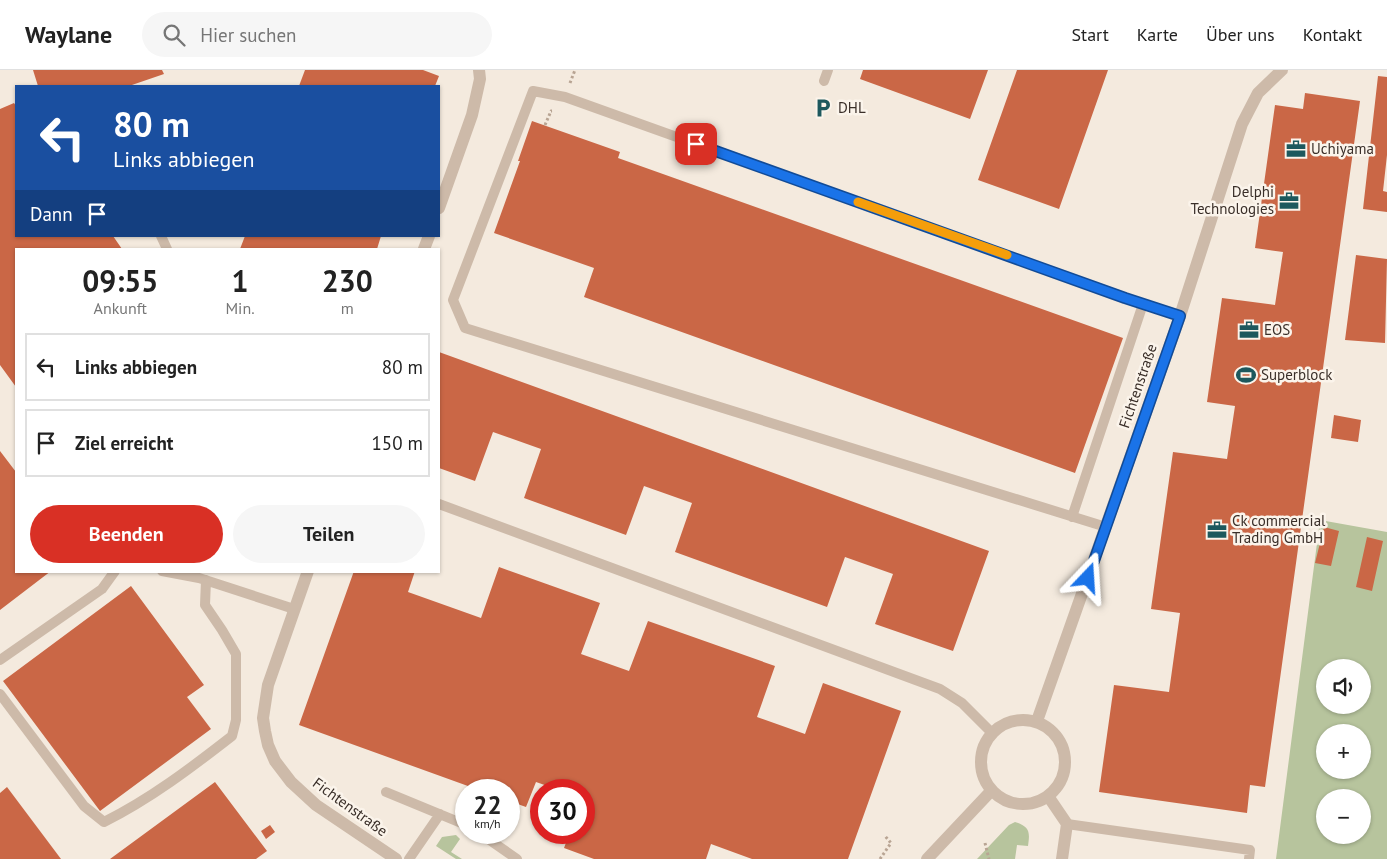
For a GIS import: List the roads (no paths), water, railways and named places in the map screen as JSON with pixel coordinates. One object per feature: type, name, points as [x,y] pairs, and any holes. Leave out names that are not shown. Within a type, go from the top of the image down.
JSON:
[{"type":"street","points":[[440,205],[472,115],[480,79],[479,70]]},
{"type":"street","name":"Fichtenstraße","points":[[1037,721],[1180,316],[1242,124],[1258,93],[1282,70]]},
{"type":"street","name":"Fichtenstraße","points":[[307,573],[268,685],[264,718],[268,745],[276,761],[291,782],[316,805],[396,859]]},
{"type":"street","points":[[1025,719],[1037,721],[1047,726],[1056,734],[1062,744],[1066,755],[1066,767],[1062,779],[1056,789],[1037,802],[1024,804],[1001,798],[992,790],[985,779],[981,755],[985,743],[992,733],[1012,721],[1025,719]]},
{"type":"street","points":[[927,859],[992,790]]},
{"type":"street","points":[[1048,796],[1067,824],[1062,859]]},
{"type":"lane","points":[[824,81],[828,70]]},
{"type":"lane","points":[[1106,527],[465,328],[453,300],[533,91],[565,97],[1180,316]]},
{"type":"lane","points":[[1072,517],[1143,304]]},
{"type":"lane","points":[[440,504],[940,689],[962,704],[992,733]]},
{"type":"lane","points":[[0,660],[102,589],[114,573]]},
{"type":"lane","points":[[172,573],[206,580],[294,609]]},
{"type":"lane","points":[[0,694],[84,806],[104,822],[129,810],[190,769],[232,736],[236,720],[236,654],[205,604],[206,580]]},
{"type":"lane","points":[[386,792],[455,820]]},
{"type":"lane","points":[[409,859],[440,814]]},
{"type":"lane","points":[[1067,824],[1250,850],[1249,859]]},
{"type":"lane","points":[[495,844],[517,859]]},
{"type":"place","name":"DHL","points":[[823,108]]},
{"type":"place","name":"Uchiyama","points":[[1296,149]]},
{"type":"place","name":"Delphi Technologies","points":[[1289,201]]},
{"type":"place","name":"EOS","points":[[1249,330]]},
{"type":"place","name":"Superblock","points":[[1246,375]]},
{"type":"place","name":"Ck commercial Trading GmbH","points":[[1217,530]]}]
